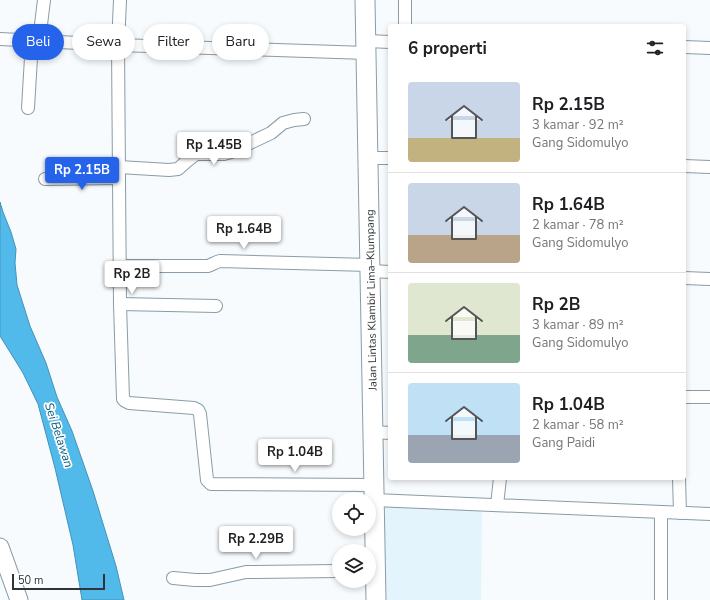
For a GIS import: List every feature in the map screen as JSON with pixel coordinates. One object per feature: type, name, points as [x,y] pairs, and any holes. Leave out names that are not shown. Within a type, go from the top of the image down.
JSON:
[{"type":"main road","name":"Jalan Lintas Klambir Lima–Klumpang","points":[[365,0],[370,268],[382,432],[374,492]]},
{"type":"main road","name":"Jalan Lintas Klambir Lima–Klumpang","points":[[374,588],[376,600]]},
{"type":"street","points":[[39,24],[44,0]]},
{"type":"street","points":[[119,24],[120,0]]},
{"type":"street","points":[[405,0],[405,24]]},
{"type":"street","points":[[0,40],[12,40]]},
{"type":"street","points":[[135,45],[367,47],[388,42]]},
{"type":"street","points":[[686,47],[710,48]]},
{"type":"street","points":[[28,108],[34,60]]},
{"type":"street","points":[[118,60],[120,304],[123,399],[125,402],[129,403],[194,408],[198,410],[200,414],[207,480],[211,484],[356,492]]},
{"type":"street","points":[[45,179],[119,172],[178,169],[196,154],[224,154],[231,152],[271,134],[283,123],[304,119]]},
{"type":"street","points":[[369,158],[388,158]]},
{"type":"street","points":[[686,166],[710,168]]},
{"type":"street","points":[[120,266],[208,266],[220,261],[370,268],[388,272]]},
{"type":"street","points":[[686,278],[710,279]]},
{"type":"street","points":[[120,304],[216,306]]},
{"type":"street","points":[[686,397],[710,397]]},
{"type":"street","points":[[497,505],[500,480]]},
{"type":"street","points":[[679,480],[680,513]]},
{"type":"street","points":[[376,493],[497,505],[710,514]]},
{"type":"street","points":[[661,512],[661,600]]},
{"type":"street","points":[[1,552],[19,600]]},
{"type":"street","points":[[173,578],[210,580],[246,572],[332,571]]},
{"type":"shaded area","points":[[377,504],[482,507],[481,600],[378,600]]},
{"type":"water","name":"Sei Belawan","points":[[0,202],[16,249],[15,263],[17,285],[30,326],[46,363],[57,397],[72,431],[93,491],[116,566],[124,600],[82,600],[73,545],[38,404],[23,373],[0,336]]}]
